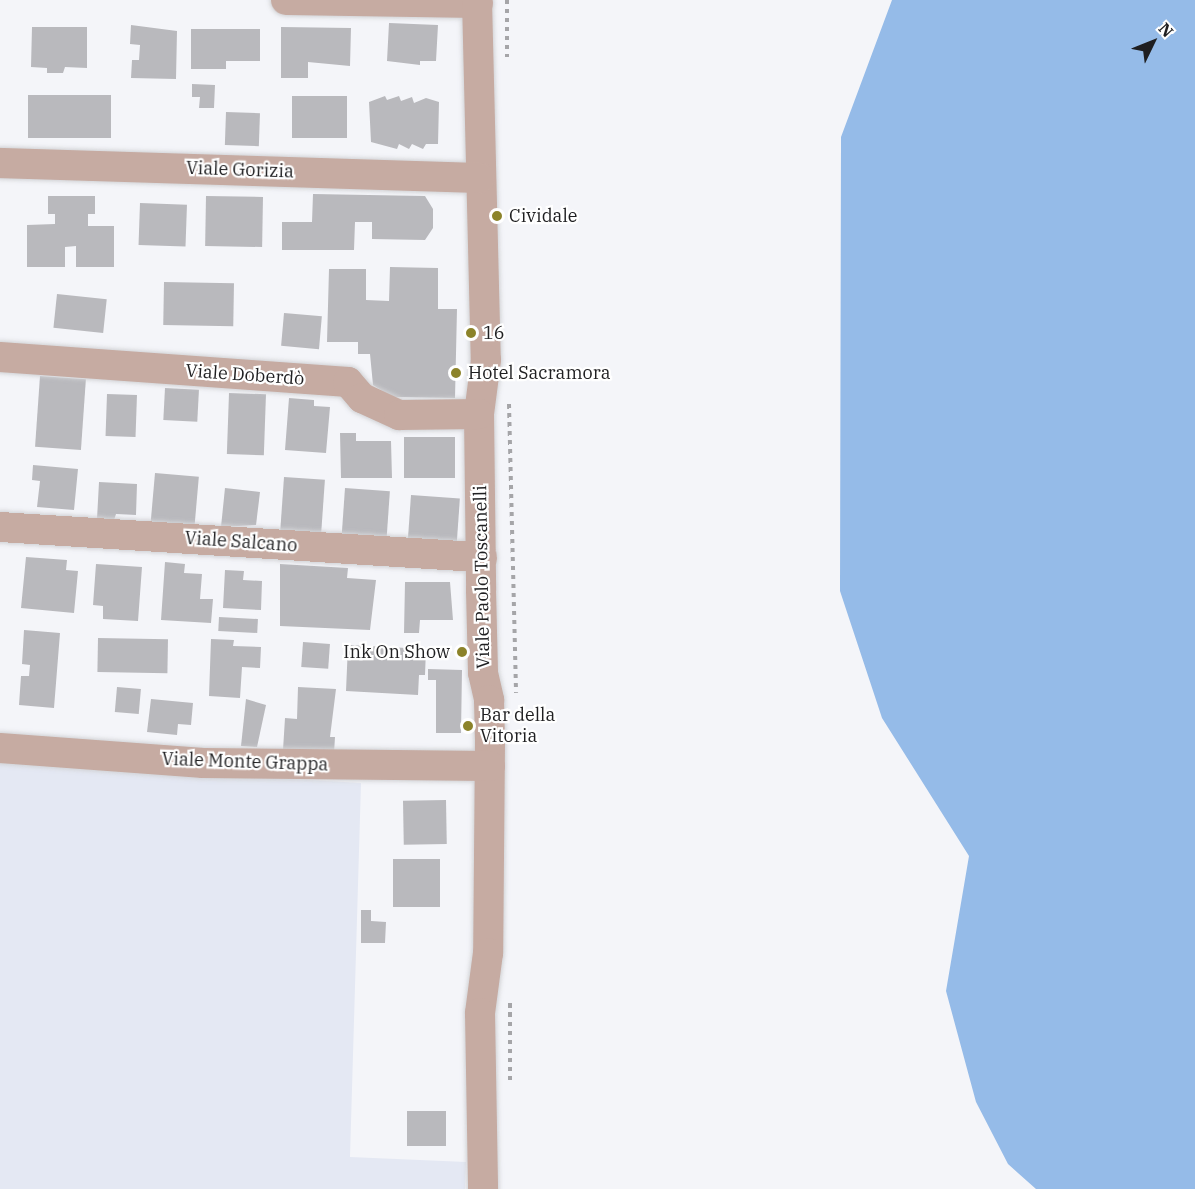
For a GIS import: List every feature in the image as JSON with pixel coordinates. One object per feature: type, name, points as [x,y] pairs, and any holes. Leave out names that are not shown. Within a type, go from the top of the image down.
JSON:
[{"type":"street","points":[[286,0],[477,2]]},
{"type":"street","name":"Viale Paolo Toscanelli","points":[[477,2],[480,178],[485,240],[486,360],[479,414],[483,673],[489,700],[490,766],[488,953],[480,1013],[483,1189]]},
{"type":"street","name":"Viale Gorizia","points":[[0,163],[480,178]]},
{"type":"street","name":"Viale Doberdò","points":[[0,357],[348,382],[362,398],[399,416],[479,414]]},
{"type":"street","name":"Viale Salcano","points":[[0,526],[482,557]]},
{"type":"street","name":"Viale Monte Grappa","points":[[0,748],[272,765],[490,766]]},
{"type":"path","points":[[507,0],[507,63]]},
{"type":"path","points":[[509,394],[516,706]]},
{"type":"path","points":[[510,993],[510,1085]]},
{"type":"shaded area","points":[[0,762],[361,783],[350,1157],[466,1162],[465,1189],[0,1189]]},
{"type":"water","points":[[892,0],[1195,0],[1195,1189],[1036,1189],[1008,1164],[976,1102],[946,991],[969,856],[882,718],[840,591],[841,137]]},
{"type":"building","points":[[389,23],[438,25],[436,61],[420,61],[420,65],[387,61]]},
{"type":"building","points":[[131,25],[177,31],[176,79],[131,78],[132,60],[139,60],[140,45],[130,44]]},
{"type":"building","points":[[32,27],[87,27],[87,68],[65,67],[63,73],[47,73],[47,68],[31,67]]},
{"type":"building","points":[[281,27],[351,28],[350,66],[308,62],[308,78],[281,78]]},
{"type":"building","points":[[191,29],[260,29],[260,61],[226,61],[226,69],[191,69]]},
{"type":"building","points":[[192,84],[215,85],[214,108],[199,108],[200,97],[192,97]]},
{"type":"building","points":[[28,95],[111,95],[111,138],[28,138]]},
{"type":"building","points":[[292,96],[347,96],[347,138],[292,138]]},
{"type":"building","points":[[385,96],[387,100],[399,96],[401,101],[412,97],[414,103],[426,98],[439,102],[438,144],[426,144],[423,149],[412,144],[409,149],[399,144],[397,149],[371,142],[369,102]]},
{"type":"building","points":[[226,112],[260,113],[259,146],[225,145]]},
{"type":"building","points":[[313,194],[425,196],[433,209],[433,228],[425,240],[372,239],[372,222],[355,222],[354,250],[282,250],[282,222],[312,222]]},
{"type":"building","points":[[48,196],[95,196],[95,214],[88,214],[88,226],[114,226],[114,267],[76,267],[76,246],[65,247],[65,267],[27,267],[27,225],[55,224],[55,214],[48,214]]},
{"type":"building","points":[[206,196],[263,197],[262,247],[205,246]]},
{"type":"building","points":[[140,203],[187,205],[186,247],[139,245]]},
{"type":"building","points":[[390,267],[438,268],[438,309],[457,309],[455,398],[392,397],[373,385],[370,354],[358,354],[358,342],[327,342],[329,269],[366,269],[366,300],[389,301]]},
{"type":"building","points":[[164,282],[234,283],[233,326],[163,325]]},
{"type":"building","points":[[57,294],[107,299],[103,333],[53,328]]},
{"type":"building","points":[[284,313],[322,316],[319,349],[281,346]]},
{"type":"building","points":[[40,376],[86,379],[81,450],[35,447]]},
{"type":"building","points":[[165,388],[199,390],[197,422],[163,420]]},
{"type":"building","points":[[229,393],[266,394],[264,455],[227,454]]},
{"type":"building","points":[[107,394],[137,395],[136,437],[106,436]]},
{"type":"building","points":[[289,398],[314,400],[314,406],[330,407],[326,453],[285,450]]},
{"type":"building","points":[[340,433],[356,433],[356,441],[391,441],[392,478],[341,478]]},
{"type":"building","points":[[404,437],[455,437],[455,478],[404,478]]},
{"type":"building","points":[[33,465],[78,469],[74,510],[37,507],[40,481],[32,480]]},
{"type":"building","points":[[155,473],[199,477],[195,526],[151,522]]},
{"type":"building","points":[[284,477],[325,480],[321,535],[280,532]]},
{"type":"building","points":[[99,482],[137,484],[136,515],[116,514],[114,520],[97,519]]},
{"type":"building","points":[[225,488],[260,492],[256,525],[221,527]]},
{"type":"building","points":[[345,488],[390,491],[387,539],[342,536]]},
{"type":"building","points":[[411,495],[460,498],[457,542],[408,539]]},
{"type":"building","points":[[26,557],[67,560],[66,570],[78,571],[74,613],[21,608]]},
{"type":"building","points":[[165,562],[185,564],[184,573],[202,574],[200,599],[213,599],[211,623],[161,620]]},
{"type":"building","points":[[96,564],[142,567],[138,621],[103,619],[103,606],[93,605]]},
{"type":"building","points":[[280,564],[348,568],[347,578],[376,580],[370,630],[280,626]]},
{"type":"building","points":[[225,570],[244,571],[243,580],[262,581],[261,610],[223,608]]},
{"type":"building","points":[[405,582],[450,582],[453,620],[420,620],[419,633],[404,633]]},
{"type":"building","points":[[219,617],[258,619],[257,633],[218,631]]},
{"type":"building","points":[[24,630],[60,633],[54,708],[19,705],[21,676],[29,676],[30,665],[22,664]]},
{"type":"building","points":[[98,638],[168,639],[167,673],[97,672]]},
{"type":"building","points":[[211,639],[234,640],[233,646],[261,647],[260,668],[242,667],[240,698],[209,696]]},
{"type":"building","points":[[303,642],[330,644],[328,669],[301,667]]},
{"type":"building","points":[[348,645],[426,649],[425,675],[419,675],[418,695],[346,691]]},
{"type":"building","points":[[428,669],[462,670],[461,733],[436,733],[436,680],[428,680]]},
{"type":"building","points":[[117,687],[141,689],[139,714],[115,712]]},
{"type":"building","points":[[298,687],[336,689],[330,737],[335,737],[334,753],[283,750],[285,718],[297,719]]},
{"type":"building","points":[[151,699],[193,703],[191,725],[178,724],[177,735],[147,732]]},
{"type":"building","points":[[246,699],[266,705],[257,747],[241,746]]},
{"type":"building","points":[[446,800],[447,844],[404,845],[403,801]]},
{"type":"building","points":[[393,859],[440,859],[440,907],[393,907]]},
{"type":"building","points":[[361,910],[371,910],[371,921],[386,922],[385,943],[361,943]]},
{"type":"building","points":[[407,1111],[446,1111],[446,1146],[407,1146]]},
{"type":"place","name":"Cividale","points":[[497,216]]},
{"type":"place","name":"16","points":[[471,333]]},
{"type":"place","name":"Hotel Sacramora","points":[[456,373]]},
{"type":"place","name":"Ink On Show","points":[[462,652]]},
{"type":"place","name":"Bar della Vitoria","points":[[468,726]]}]
